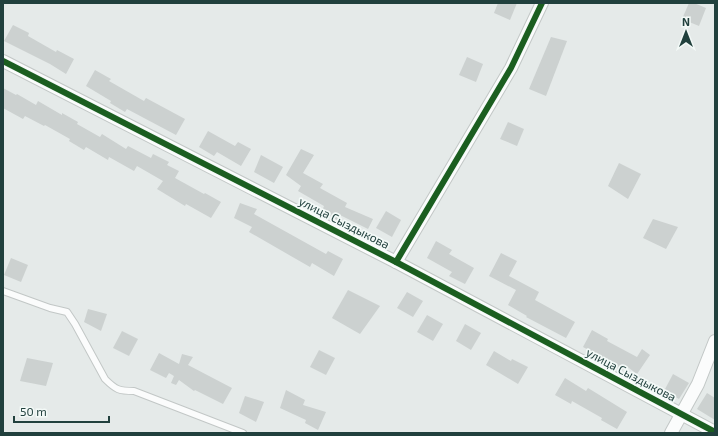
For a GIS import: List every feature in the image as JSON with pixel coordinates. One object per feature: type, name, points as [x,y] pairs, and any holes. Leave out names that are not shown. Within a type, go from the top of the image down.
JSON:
[{"type":"street","points":[[396,262],[511,68],[542,3]]},
{"type":"street","name":"улица Сыздыкова","points":[[3,61],[396,262],[715,432]]},
{"type":"street","points":[[671,433],[698,384],[715,341]]},
{"type":"lane","points":[[3,291],[50,308],[67,312],[105,379],[112,386],[121,391],[134,391],[243,433]]},
{"type":"building","points":[[498,3],[517,3],[510,20],[494,13]]},
{"type":"building","points":[[689,3],[694,3],[706,8],[699,26],[682,19]]},
{"type":"building","points":[[13,25],[29,33],[28,36],[56,52],[57,50],[74,59],[66,74],[50,64],[4,41]]},
{"type":"building","points":[[551,37],[567,41],[546,96],[529,89]]},
{"type":"building","points":[[467,57],[483,64],[476,82],[459,75]]},
{"type":"building","points":[[95,70],[111,79],[109,81],[144,101],[146,98],[185,119],[176,135],[127,109],[125,112],[110,103],[111,101],[86,86]]},
{"type":"building","points":[[3,88],[36,105],[38,101],[62,115],[62,113],[78,122],[77,124],[100,137],[102,134],[126,149],[128,146],[151,158],[153,154],[169,162],[167,165],[179,171],[175,178],[221,202],[211,218],[186,204],[185,206],[157,189],[163,181],[137,166],[134,171],[109,157],[108,160],[86,147],[84,150],[69,141],[70,139],[45,125],[44,126],[25,116],[23,119],[3,108]]},
{"type":"building","points":[[508,122],[524,129],[517,146],[500,139]]},
{"type":"building","points":[[208,131],[235,146],[238,142],[251,149],[241,166],[217,152],[214,156],[199,147]]},
{"type":"building","points":[[301,149],[314,155],[303,173],[323,184],[320,188],[347,203],[345,207],[373,219],[368,229],[340,215],[337,220],[322,211],[324,206],[298,191],[301,186],[286,175]]},
{"type":"building","points":[[261,155],[283,167],[274,183],[254,172]]},
{"type":"building","points":[[619,163],[641,174],[628,199],[608,186]]},
{"type":"building","points":[[240,203],[257,209],[254,214],[326,254],[328,251],[343,259],[334,276],[312,263],[310,267],[249,232],[252,227],[234,218]]},
{"type":"building","points":[[386,211],[401,220],[392,237],[376,228]]},
{"type":"building","points":[[653,219],[678,227],[666,249],[643,238]]},
{"type":"building","points":[[436,241],[452,250],[449,254],[474,268],[465,284],[449,276],[452,272],[427,258]]},
{"type":"building","points":[[501,253],[517,261],[509,276],[539,292],[535,300],[575,322],[566,338],[526,317],[527,316],[508,305],[516,290],[489,276]]},
{"type":"building","points":[[11,258],[28,265],[21,282],[4,275]]},
{"type":"building","points":[[348,290],[380,306],[360,334],[332,318]]},
{"type":"building","points":[[407,292],[423,301],[413,317],[397,308]]},
{"type":"building","points":[[88,309],[107,314],[101,331],[84,322]]},
{"type":"building","points":[[427,315],[443,324],[433,341],[417,332]]},
{"type":"building","points":[[465,324],[481,333],[471,350],[456,341]]},
{"type":"building","points":[[592,330],[608,339],[607,341],[637,357],[642,349],[650,355],[637,374],[625,365],[622,371],[606,362],[607,360],[583,347]]},
{"type":"building","points":[[122,331],[138,339],[129,356],[113,348]]},
{"type":"building","points":[[319,350],[335,358],[326,375],[310,367]]},
{"type":"building","points":[[494,351],[511,361],[512,359],[528,367],[518,384],[486,365]]},
{"type":"building","points":[[159,353],[179,364],[182,354],[193,357],[188,365],[232,388],[223,404],[195,390],[194,391],[179,380],[176,385],[171,383],[174,376],[169,373],[166,378],[150,370]]},
{"type":"building","points":[[27,358],[53,363],[46,386],[20,381]]},
{"type":"building","points":[[673,374],[689,383],[679,399],[664,391]]},
{"type":"building","points":[[565,378],[586,391],[588,388],[627,412],[617,429],[601,420],[602,418],[572,401],[571,404],[555,395]]},
{"type":"building","points":[[286,390],[305,400],[303,405],[326,412],[318,430],[305,423],[306,420],[280,408]]},
{"type":"building","points":[[707,393],[715,398],[715,420],[697,409]]},
{"type":"building","points":[[245,396],[264,402],[256,422],[239,413]]},
{"type":"cycle path","points":[[396,262],[511,68],[542,3]]},
{"type":"cycle path","points":[[3,61],[396,262],[715,432]]}]
